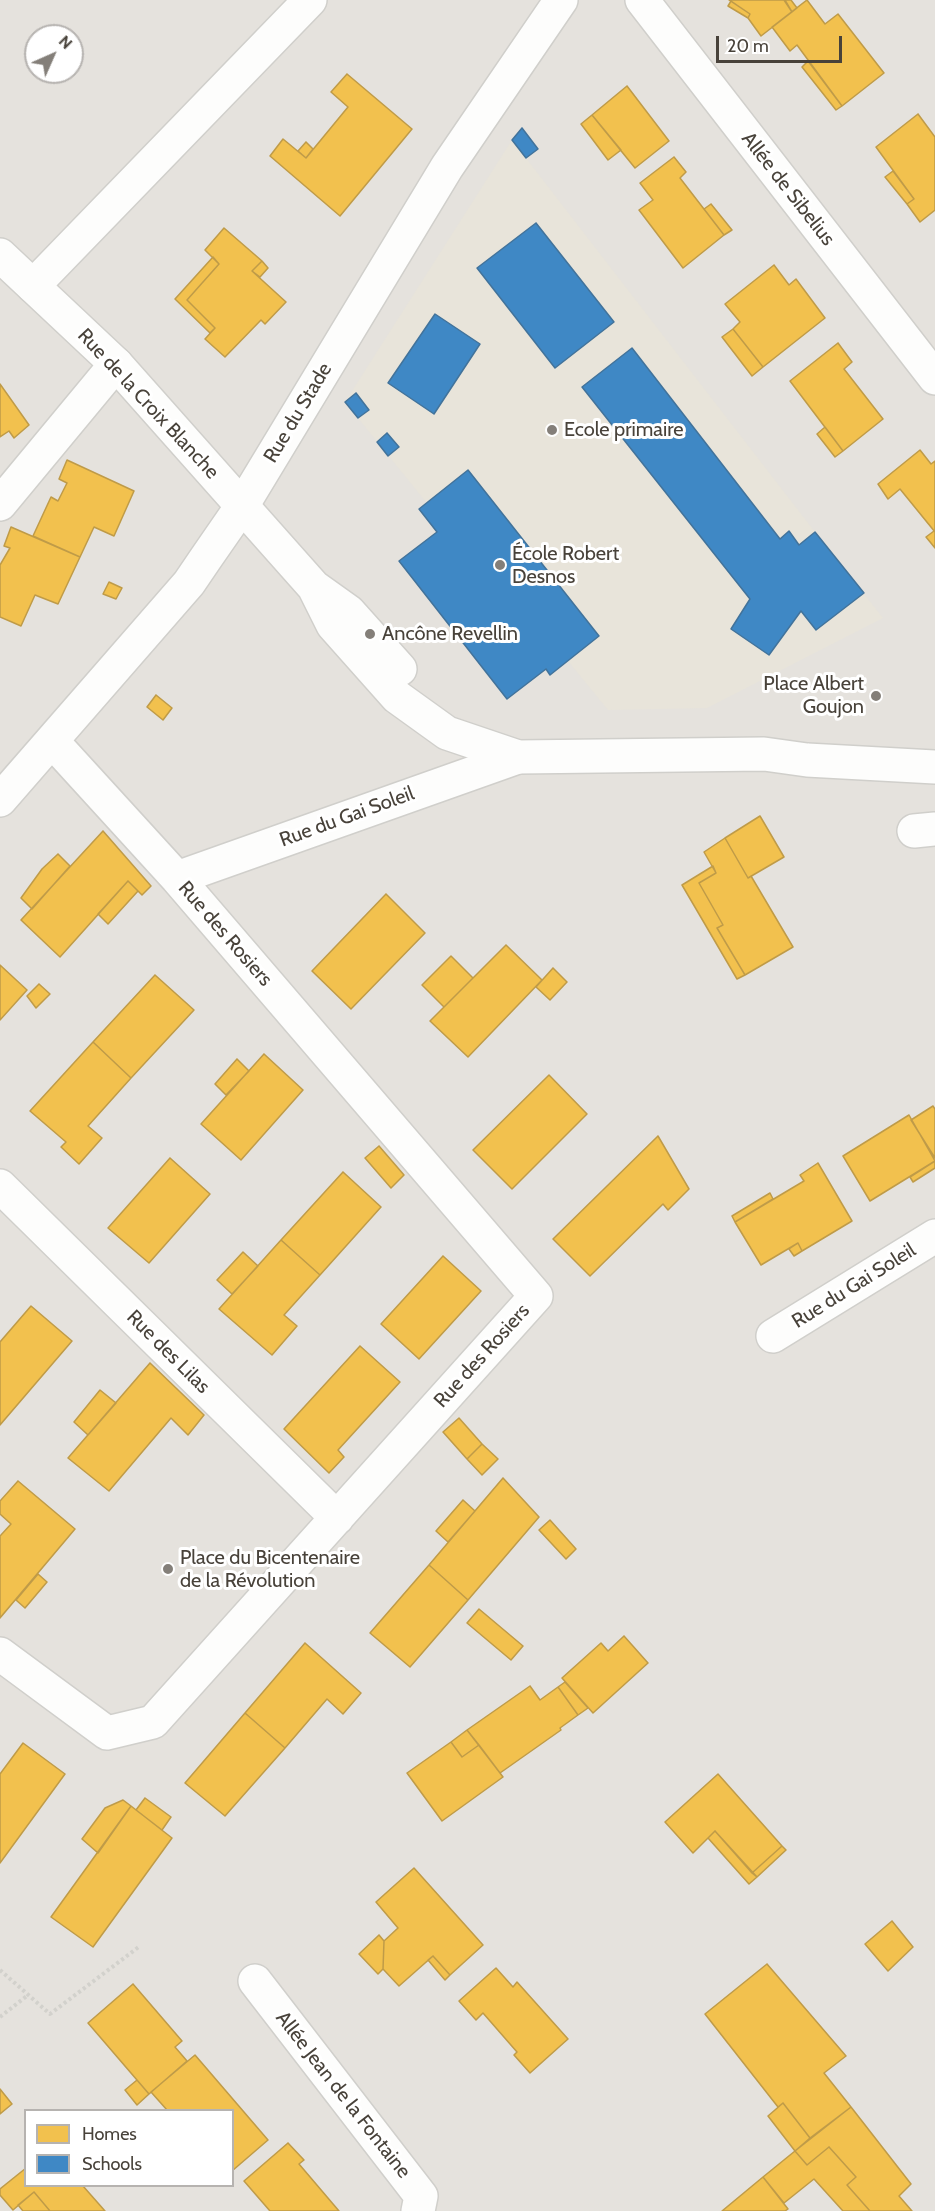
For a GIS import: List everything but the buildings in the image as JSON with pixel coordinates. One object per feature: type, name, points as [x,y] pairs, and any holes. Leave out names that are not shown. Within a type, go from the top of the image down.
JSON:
[{"type":"street","points":[[33,286],[310,0]]},
{"type":"street","name":"Rue du Stade","points":[[0,800],[189,583],[242,506],[447,167],[561,0]]},
{"type":"street","name":"Allée de Sibelius","points":[[642,0],[935,378]]},
{"type":"street","name":"Rue de la Croix Blanche","points":[[0,255],[116,364],[314,587],[350,612],[414,684],[447,733],[518,757]]},
{"type":"street","points":[[0,504],[116,364]]},
{"type":"street","name":"Rue des Rosiers","points":[[0,1654],[107,1733],[153,1722],[536,1296],[177,878],[52,741]]},
{"type":"street","points":[[518,757],[764,754],[807,760],[935,767]]},
{"type":"street","name":"Rue du Gai Soleil","points":[[177,878],[518,757]]},
{"type":"street","name":"Rue des Lilas","points":[[0,1186],[337,1518]]},
{"type":"street","name":"Rue du Gai Soleil","points":[[773,1336],[935,1236]]},
{"type":"street","name":"Allée Jean de la Fontaine","points":[[255,1981],[421,2196],[418,2211]]},
{"type":"path","points":[[0,1970],[50,2014],[140,1946]]},
{"type":"path","points":[[0,2017],[28,1995]]},
{"type":"shaded area","points":[[0,0],[935,0],[935,2211],[0,2211]]},
{"type":"shaded area","name":"Ecole primaire","points":[[512,140],[883,618],[707,708],[608,710],[568,661],[550,675],[546,669],[507,699],[399,561],[436,531],[419,509],[426,502],[345,402]]},
{"type":"place","name":"Ecole primaire","points":[[552,430]]},
{"type":"place","name":"École Robert Desnos","points":[[500,565]]},
{"type":"place","name":"Ancône Revellin","points":[[370,634]]},
{"type":"place","name":"Place Albert Goujon","points":[[876,696]]},
{"type":"place","name":"Place du Bicentenaire de la Révolution","points":[[168,1569]]}]
